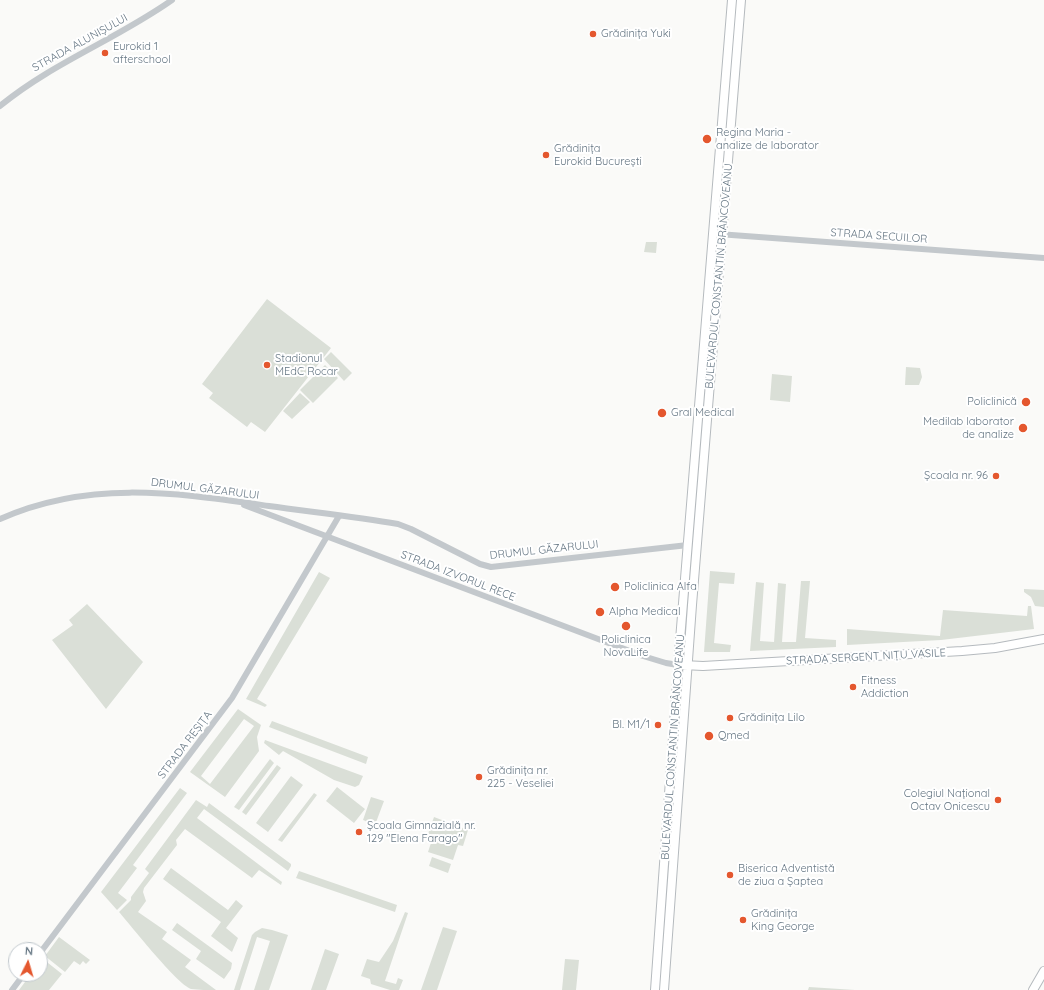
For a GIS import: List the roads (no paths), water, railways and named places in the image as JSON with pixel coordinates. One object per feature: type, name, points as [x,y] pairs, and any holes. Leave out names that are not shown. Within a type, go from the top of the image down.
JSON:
[{"type":"main road","name":"BULEVARDUL CONSTANTIN BRÂNCOVEANU","points":[[655,990],[678,665],[732,0]]},
{"type":"main road","name":"BULEVARDUL CONSTANTIN BRÂNCOVEANU","points":[[664,990],[706,432],[741,0]]},
{"type":"main road","points":[[697,432],[706,432]]},
{"type":"main road","name":"STRADA SERGENT NIȚU VASILE","points":[[678,665],[688,666],[962,652],[995,648],[1044,639]]},
{"type":"main road","points":[[1034,990],[1044,971]]},
{"type":"street","name":"STRADA ALUNIȘULUI","points":[[0,106],[30,83],[148,17],[172,0]]},
{"type":"street","name":"STRADA SECUILOR","points":[[713,234],[1044,258]]},
{"type":"street","name":"DRUMUL GĂZARULUI","points":[[0,519],[48,503],[115,492],[177,493],[405,526],[480,564],[491,567],[688,545]]},
{"type":"street","name":"STRADA IZVORUL RECE","points":[[233,501],[648,658],[666,664],[678,665]]},
{"type":"street","points":[[327,537],[339,516]]},
{"type":"street","name":"STRADA REȘIȚA","points":[[48,942],[232,698],[327,537]]},
{"type":"place","name":"Grădinița Yuki","points":[[593,34]]},
{"type":"place","name":"Eurokid 1 afterschool","points":[[105,53]]},
{"type":"place","name":"Regina Maria - analize de laborator","points":[[707,139]]},
{"type":"place","name":"Grădinița Eurokid București","points":[[546,155]]},
{"type":"place","name":"Stadionul MEdC Rocar","points":[[267,365]]},
{"type":"place","name":"Policlinică","points":[[1026,402]]},
{"type":"place","name":"Gral Medical","points":[[662,413]]},
{"type":"place","name":"Medilab laborator de analize","points":[[1023,428]]},
{"type":"place","name":"Școala nr. 96","points":[[996,476]]},
{"type":"place","name":"Policlinica Alfa","points":[[615,587]]},
{"type":"place","name":"Alpha Medical","points":[[600,612]]},
{"type":"place","name":"Policlinica NovaLife","points":[[626,626]]},
{"type":"place","name":"Fitness Addiction","points":[[853,687]]},
{"type":"place","name":"Grădinița Lilo","points":[[730,718]]},
{"type":"place","name":"Bl. M1/1","points":[[658,725]]},
{"type":"place","name":"Qmed","points":[[709,736]]},
{"type":"place","name":"Grădinița nr. 225 - Veseliei","points":[[479,777]]},
{"type":"place","name":"Colegiul Național Octav Onicescu","points":[[998,800]]},
{"type":"place","name":"Școala Gimnazială nr. 129 \"Elena Farago\"","points":[[359,832]]},
{"type":"place","name":"Biserica Adventistă de ziua a Șaptea","points":[[730,875]]},
{"type":"place","name":"Grădinița King George","points":[[743,920]]}]
